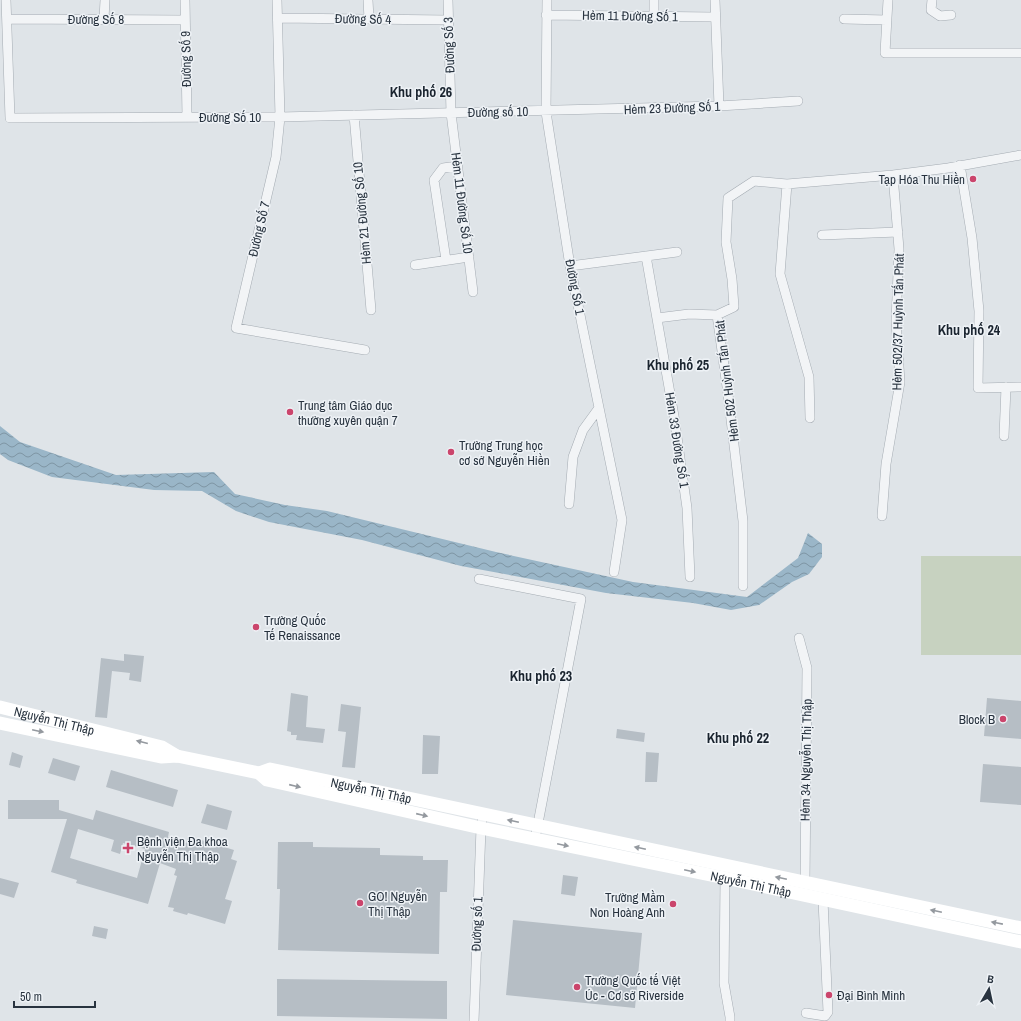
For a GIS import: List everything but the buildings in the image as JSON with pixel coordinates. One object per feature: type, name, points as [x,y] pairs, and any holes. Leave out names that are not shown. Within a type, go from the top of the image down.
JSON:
[{"type":"main road","name":"Nguyễn Thị Thập","points":[[0,707],[162,747],[178,756]]},
{"type":"main road","name":"Nguyễn Thị Thập","points":[[0,723],[161,757],[178,756],[260,773],[267,780],[481,828],[725,878],[1021,942]]},
{"type":"main road","name":"Nguyễn Thị Thập","points":[[260,773],[270,769],[1021,928]]},
{"type":"street","points":[[6,0],[7,19]]},
{"type":"street","points":[[104,19],[105,0]]},
{"type":"street","name":"Đường Số 9","points":[[184,0],[187,117]]},
{"type":"street","name":"Đường Số 7","points":[[277,0],[280,117],[276,157],[236,328],[365,350]]},
{"type":"street","points":[[368,0],[369,19]]},
{"type":"street","name":"Đường Số 3","points":[[448,0],[451,113]]},
{"type":"street","name":"Đường Số 1","points":[[547,0],[546,112],[570,266],[622,520],[614,572]]},
{"type":"street","points":[[654,0],[654,16]]},
{"type":"street","points":[[715,0],[714,17],[718,106]]},
{"type":"street","points":[[888,0],[885,53],[1021,53]]},
{"type":"street","points":[[932,0],[931,10],[940,16],[951,15]]},
{"type":"street","name":"Hẻm 11 Đường Số 1","points":[[546,14],[714,17]]},
{"type":"street","name":"Đường Số 4","points":[[278,18],[448,20]]},
{"type":"street","name":"Đường Số 8","points":[[7,19],[185,20]]},
{"type":"street","name":"Đường Số 10","points":[[7,19],[10,118],[280,117],[451,113]]},
{"type":"street","points":[[844,19],[887,20]]},
{"type":"street","name":"Hẻm 23 Đường Số 1","points":[[546,112],[718,106],[798,101]]},
{"type":"street","name":"Đường số 10","points":[[451,113],[546,112]]},
{"type":"street","name":"Hẻm 11 Đường Số 10","points":[[451,113],[473,292]]},
{"type":"street","name":"Hẻm 21 Đường Số 10","points":[[354,115],[371,310]]},
{"type":"street","name":"Hẻm 502 Huỳnh Tấn Phát","points":[[743,586],[743,521],[717,315],[734,307],[732,279],[726,242],[728,198],[754,181],[787,184],[893,175],[948,168],[1021,155]]},
{"type":"street","points":[[960,165],[972,238],[979,311],[978,388],[1021,387]]},
{"type":"street","points":[[446,260],[434,180],[443,168],[457,166]]},
{"type":"street","name":"Hẻm 502/37 Huỳnh Tấn Phát","points":[[882,516],[886,464],[900,382],[896,321],[899,249],[893,175]]},
{"type":"street","points":[[787,184],[780,274],[809,377],[810,418]]},
{"type":"street","points":[[822,235],[898,232]]},
{"type":"street","points":[[570,266],[677,252]]},
{"type":"street","name":"Hẻm 33 Đường Số 1","points":[[646,256],[674,416],[687,508],[690,577]]},
{"type":"street","points":[[414,265],[469,257]]},
{"type":"street","points":[[657,318],[689,314],[717,315]]},
{"type":"street","points":[[1004,436],[1006,387]]},
{"type":"street","points":[[570,504],[573,456],[583,430],[599,408]]},
{"type":"street","points":[[479,579],[581,599],[535,839]]},
{"type":"street","name":"Hẻm 34 Nguyễn Thị Thập","points":[[799,638],[807,668],[805,883]]},
{"type":"street","points":[[481,828],[483,814]]},
{"type":"street","name":"Đường số 1","points":[[474,1021],[481,828]]},
{"type":"street","points":[[725,878],[724,983],[730,1021]]},
{"type":"street","points":[[806,1013],[825,1016],[828,1012],[823,900]]},
{"type":"green space","points":[[921,556],[1021,556],[1021,655],[921,655]]},
{"type":"water","points":[[0,426],[20,442],[116,475],[214,472],[235,494],[285,505],[327,511],[496,552],[633,582],[747,597],[798,558],[808,533],[822,544],[822,557],[809,574],[792,582],[759,605],[731,610],[693,603],[606,593],[461,566],[362,540],[269,522],[236,511],[202,491],[154,490],[52,477],[8,460],[0,454]]},
{"type":"place","name":"Tạp Hóa Thu Hiền","points":[[973,179]]},
{"type":"place","name":"Trung tâm Giáo dục thường xuyên quận 7","points":[[290,412]]},
{"type":"place","name":"Trường Trung học cơ sở Nguyễn Hiền","points":[[451,452]]},
{"type":"place","name":"Trường Quốc Tế Renaissance","points":[[256,627]]},
{"type":"place","name":"Block B","points":[[1003,719]]},
{"type":"place","name":"Bệnh viện Đa khoa Nguyễn Thị Thập","points":[[128,848]]},
{"type":"place","name":"GO! Nguyễn Thị Thập","points":[[360,903]]},
{"type":"place","name":"Trường Mầm Non Hoàng Anh","points":[[673,904]]},
{"type":"place","name":"Trường Quốc tế Việt Úc - Cơ sở Riverside","points":[[577,987]]},
{"type":"place","name":"Đại Bình Minh","points":[[829,995]]},
{"type":"district","name":"Khu phố 26","points":[[421,92]]},
{"type":"district","name":"Khu phố 24","points":[[969,330]]},
{"type":"district","name":"Khu phố 25","points":[[678,365]]},
{"type":"district","name":"Khu phố 23","points":[[541,676]]},
{"type":"district","name":"Khu phố 22","points":[[738,738]]}]
